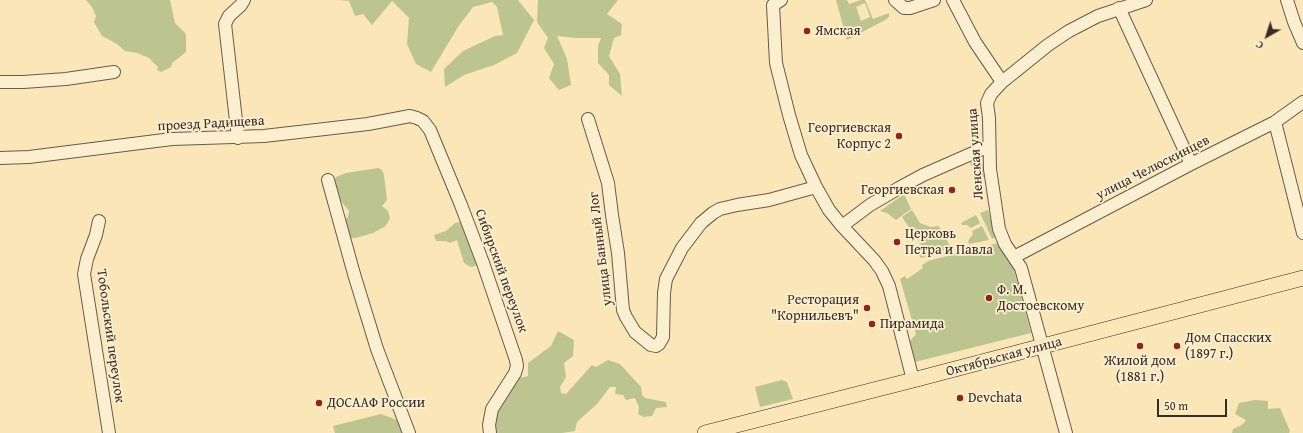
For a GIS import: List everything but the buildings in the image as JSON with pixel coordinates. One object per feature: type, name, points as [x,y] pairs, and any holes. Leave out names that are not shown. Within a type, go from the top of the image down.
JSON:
[{"type":"main road","name":"Октябрьская улица","points":[[705,433],[748,428],[913,380],[1303,278]]},
{"type":"street","points":[[238,138],[225,24],[229,16],[241,5],[244,0]]},
{"type":"street","points":[[781,0],[773,5],[776,63],[801,155],[816,188],[829,210],[882,271],[889,286],[913,380]]},
{"type":"street","points":[[895,0],[904,8],[910,8],[934,0]]},
{"type":"street","points":[[953,0],[975,42],[1002,82]]},
{"type":"street","name":"Ленская улица","points":[[1066,433],[1021,268],[1004,244],[997,220],[990,169],[989,118],[987,103],[991,94],[1002,82],[1030,59],[1069,31],[1098,16],[1146,0]]},
{"type":"street","points":[[1288,0],[1294,22],[1303,43]]},
{"type":"street","points":[[1119,8],[1191,164]]},
{"type":"street","points":[[0,82],[66,80],[114,72]]},
{"type":"street","name":"улица Челюскинцев","points":[[1014,257],[1191,164],[1275,122],[1303,102]]},
{"type":"street","name":"проезд Радищева","points":[[0,158],[29,157],[172,139],[264,136],[368,124],[410,116],[423,121]]},
{"type":"street","name":"улица Банный Лог","points":[[588,119],[608,183],[618,253],[623,310],[635,332],[650,344],[656,346],[663,338],[664,293],[666,279],[682,248],[701,223],[720,209],[770,200],[816,188]]},
{"type":"street","name":"Сибирский переулок","points":[[423,121],[430,130],[461,205],[516,360],[517,366],[515,373],[492,410],[489,425],[490,433]]},
{"type":"street","points":[[1275,122],[1303,233]]},
{"type":"street","points":[[842,226],[870,205],[899,188],[923,175],[989,146]]},
{"type":"street","points":[[328,180],[354,274],[377,349],[409,433]]},
{"type":"street","name":"Тобольский переулок","points":[[99,221],[96,235],[87,258],[84,274],[109,433]]},
{"type":"green space","points":[[86,0],[170,0],[175,23],[186,34],[186,52],[172,63],[171,67],[161,72],[157,70],[158,67],[149,58],[137,53],[125,51],[117,44],[102,36],[94,22],[96,16],[92,7]]},
{"type":"green space","points":[[339,0],[518,0],[534,20],[517,53],[494,65],[464,75],[445,87],[444,69],[463,51],[495,36],[503,35],[497,7],[492,2],[473,7],[458,27],[431,72],[416,64],[407,44],[409,18],[392,1],[372,25],[363,14],[355,16],[349,1]]},
{"type":"green space","points":[[538,0],[618,0],[607,14],[622,24],[621,35],[614,38],[609,56],[620,74],[622,96],[609,85],[609,75],[598,63],[598,46],[601,38],[557,36],[567,59],[571,85],[559,90],[549,78],[554,64],[544,48],[548,38],[537,22]]},
{"type":"green space","points":[[836,0],[847,0],[849,4],[865,0],[873,19],[889,13],[887,19],[847,40]],"holes":[[[865,3],[870,17],[861,21],[856,7]]]},
{"type":"green space","points":[[979,159],[982,162],[984,177],[978,179],[970,163]]},
{"type":"green space","points":[[378,168],[382,170],[384,175],[387,200],[382,206],[388,211],[390,218],[384,227],[373,233],[352,238],[348,236],[343,221],[348,217],[349,211],[336,195],[332,182],[336,177],[346,173]]},
{"type":"green space","points":[[904,194],[911,209],[896,220],[887,213],[880,211]]},
{"type":"green space","points":[[912,210],[920,223],[931,227],[938,226],[951,248],[921,258],[916,251],[922,246],[902,217]]},
{"type":"green space","points":[[988,210],[996,237],[992,239],[980,213]]},
{"type":"green space","points":[[976,215],[980,223],[971,228],[967,225],[962,225],[961,223]]},
{"type":"green space","points":[[463,221],[469,243],[479,265],[471,267],[464,263],[457,240],[450,243],[446,241],[436,241],[434,235],[446,231],[455,223]]},
{"type":"green space","points":[[982,226],[989,240],[969,244],[968,241],[973,234],[972,231]]},
{"type":"green space","points":[[998,243],[1013,266],[1031,333],[915,362],[910,341],[916,334],[900,279],[905,276],[907,279],[923,268],[922,265],[928,261]]},
{"type":"green space","points":[[558,331],[574,340],[573,356],[564,363],[566,377],[560,387],[561,393],[566,394],[592,365],[596,367],[608,360],[620,364],[641,387],[642,395],[645,398],[666,402],[667,407],[656,408],[652,416],[643,417],[638,414],[639,407],[635,398],[626,400],[623,395],[615,394],[616,387],[610,387],[597,404],[577,422],[575,431],[562,433],[494,433],[492,419],[519,378],[528,376],[528,363],[551,346]]},
{"type":"green space","points":[[782,380],[787,382],[793,399],[760,407],[755,387]]},
{"type":"green space","points":[[1255,400],[1268,401],[1268,409],[1280,408],[1290,431],[1289,433],[1232,433],[1233,429],[1242,425],[1246,420],[1235,414],[1239,403]]},
{"type":"green space","points":[[381,414],[400,421],[404,433],[335,433],[333,426]]},
{"type":"place","name":"Ямская","points":[[807,31]]},
{"type":"place","name":"Георгиевская Корпус 2","points":[[899,136]]},
{"type":"place","name":"Георгиевская","points":[[952,190]]},
{"type":"place","name":"Церковь Петра и Павла","points":[[897,242]]},
{"type":"place","name":"Ф. М. Достоевскому","points":[[989,298]]},
{"type":"place","name":"Ресторация \"Корнильевъ\"","points":[[867,308]]},
{"type":"place","name":"Пирамида","points":[[872,324]]},
{"type":"place","name":"Жилой дом (1881 г.)","points":[[1140,346]]},
{"type":"place","name":"Дом Спасских (1897 г.)","points":[[1177,346]]},
{"type":"place","name":"Devchata","points":[[960,398]]},
{"type":"place","name":"ДОСААФ России","points":[[319,403]]}]
